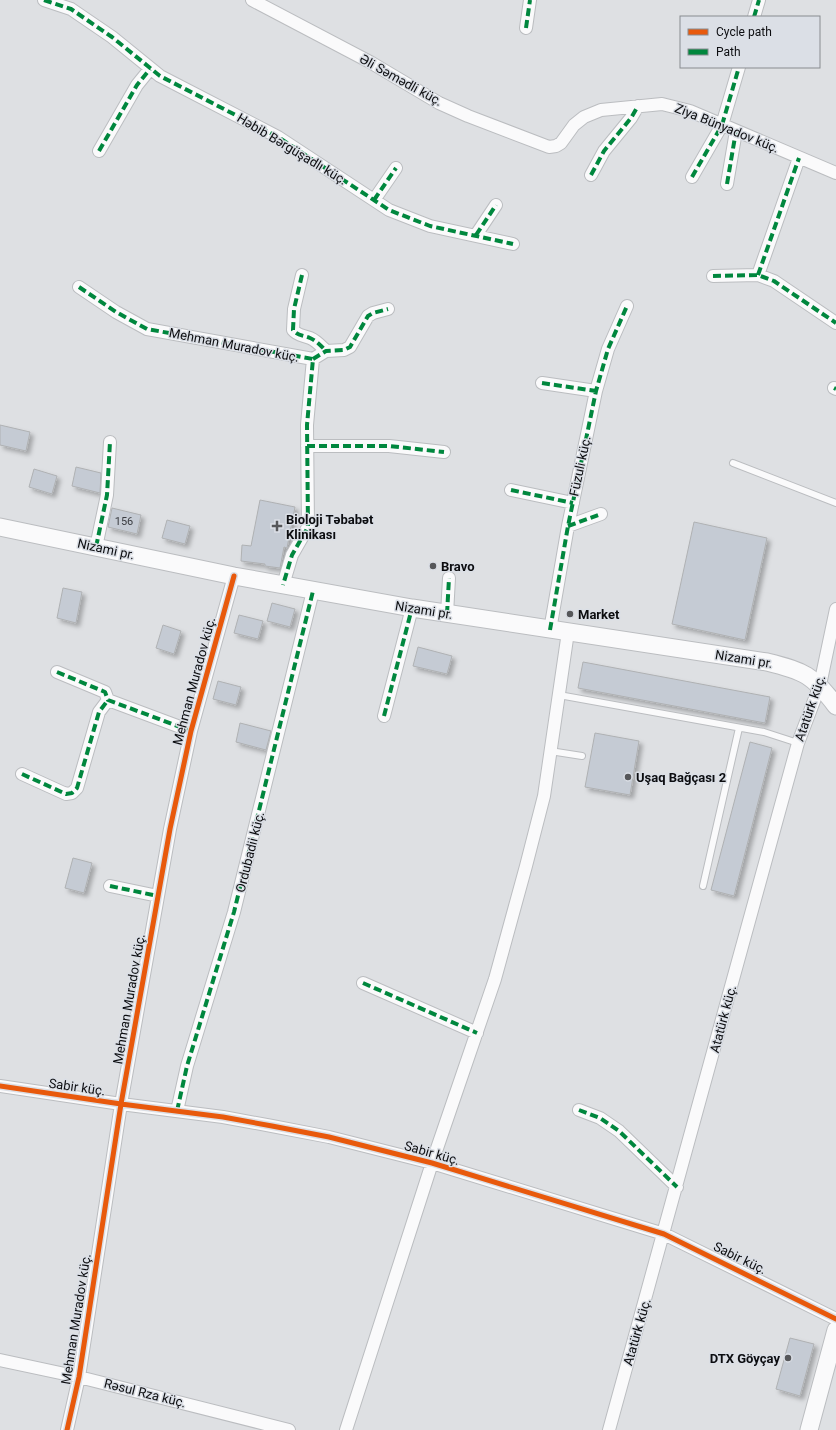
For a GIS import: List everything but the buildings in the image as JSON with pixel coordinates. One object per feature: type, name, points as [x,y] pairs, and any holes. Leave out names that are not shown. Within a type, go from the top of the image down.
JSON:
[{"type":"street","name":"Həbib Bərgüşadlı küç.","points":[[44,0],[65,6],[87,19],[112,37],[150,69],[180,87],[278,137],[389,210],[430,226],[513,244]]},
{"type":"street","name":"Əli Səmədli küç.","points":[[252,0],[370,62],[439,103],[533,142],[548,147],[556,146]]},
{"type":"street","points":[[526,28],[530,0]]},
{"type":"street","points":[[754,16],[759,0]]},
{"type":"street","points":[[692,177],[722,125],[739,68]]},
{"type":"street","points":[[99,151],[137,85],[150,69]]},
{"type":"street","name":"Ziya Bünyadov küç.","points":[[556,146],[561,143],[574,125],[584,116],[601,110],[662,104],[690,111],[836,173]]},
{"type":"street","points":[[591,175],[604,151],[631,118],[638,106]]},
{"type":"street","points":[[727,184],[736,131]]},
{"type":"street","points":[[758,275],[799,158]]},
{"type":"street","points":[[374,200],[396,168]]},
{"type":"street","points":[[476,235],[496,205]]},
{"type":"street","points":[[302,275],[294,309],[293,330],[297,335],[311,338],[320,344],[326,351]]},
{"type":"street","points":[[713,276],[758,275],[774,281],[836,323]]},
{"type":"street","name":"Mehman Muradov küç.","points":[[79,287],[116,312],[147,328],[313,359],[307,446],[308,526],[292,555],[283,585]]},
{"type":"street","name":"Füzuli küç.","points":[[550,630],[572,503],[596,390],[608,349],[627,306]]},
{"type":"street","points":[[313,359],[326,351],[344,350],[350,347],[368,316],[388,309]]},
{"type":"street","points":[[542,383],[596,390]]},
{"type":"street","points":[[96,547],[107,495],[110,442]]},
{"type":"street","points":[[307,446],[389,446],[444,452]]},
{"type":"street","points":[[511,490],[572,503]]},
{"type":"street","points":[[568,526],[601,514]]},
{"type":"street","name":"Nizami pr.","points":[[0,527],[313,591],[447,614],[767,662],[795,669],[807,675],[820,685],[836,706]]},
{"type":"street","name":"Mehman Muradov küç.","points":[[67,1430],[79,1377],[121,1104],[170,829],[191,731],[234,576]]},
{"type":"street","points":[[447,614],[449,578]]},
{"type":"street","name":"Ordubadii küç.","points":[[177,1111],[186,1066],[234,912],[313,591]]},
{"type":"street","points":[[384,716],[412,608]]},
{"type":"street","name":"Atatürk küç.","points":[[609,1430],[677,1187],[798,742],[820,685],[836,609]]},
{"type":"street","points":[[346,1430],[432,1163],[495,979],[532,847],[544,796],[568,632]]},
{"type":"street","points":[[57,672],[105,692],[108,700],[191,731]]},
{"type":"street","points":[[22,774],[66,794],[72,794],[77,788],[99,712],[108,700]]},
{"type":"street","points":[[110,886],[158,896]]},
{"type":"street","points":[[363,983],[477,1033]]},
{"type":"street","name":"Sabir küç.","points":[[0,1086],[223,1117],[329,1137],[432,1163],[664,1234],[836,1330]]},
{"type":"street","points":[[579,1110],[600,1118],[619,1130],[677,1187]]},
{"type":"street","points":[[809,1430],[836,1330]]},
{"type":"street","name":"Rəsul Rza küç.","points":[[0,1360],[79,1377],[289,1430]]},
{"type":"lane","points":[[733,463],[836,503]]},
{"type":"lane","points":[[559,695],[764,732],[798,742]]},
{"type":"lane","points":[[703,886],[739,728]]},
{"type":"lane","points":[[550,751],[582,756]]},
{"type":"marked path","points":[[44,0],[71,9],[112,37],[160,76],[278,137],[389,210],[430,226],[513,244]]},
{"type":"marked path","points":[[526,28],[530,0]]},
{"type":"marked path","points":[[754,16],[759,0]]},
{"type":"marked path","points":[[692,177],[722,125],[739,68]]},
{"type":"marked path","points":[[99,151],[137,85],[150,69]]},
{"type":"marked path","points":[[591,175],[604,151],[631,118],[638,106]]},
{"type":"marked path","points":[[727,184],[736,131]]},
{"type":"marked path","points":[[758,275],[799,158]]},
{"type":"marked path","points":[[374,200],[396,168]]},
{"type":"marked path","points":[[476,235],[496,205]]},
{"type":"marked path","points":[[302,275],[294,309],[293,330],[315,341],[326,351]]},
{"type":"marked path","points":[[713,276],[758,275],[774,281],[836,323]]},
{"type":"marked path","points":[[79,287],[116,312],[147,329],[313,359],[307,425],[308,527],[292,555],[283,585]]},
{"type":"marked path","points":[[550,630],[568,526],[596,391],[608,349],[627,306]]},
{"type":"marked path","points":[[313,359],[326,351],[344,350],[350,347],[368,316],[388,309]]},
{"type":"marked path","points":[[542,383],[596,391]]},
{"type":"marked path","points":[[96,547],[107,495],[110,442]]},
{"type":"marked path","points":[[307,446],[389,446],[444,452]]},
{"type":"marked path","points":[[511,490],[573,503]]},
{"type":"marked path","points":[[568,526],[601,514]]},
{"type":"marked path","points":[[447,614],[449,578]]},
{"type":"marked path","points":[[177,1111],[187,1066],[234,912],[313,591]]},
{"type":"marked path","points":[[384,716],[412,608]]},
{"type":"marked path","points":[[57,672],[105,692],[108,700],[191,731]]},
{"type":"marked path","points":[[22,774],[66,794],[72,793],[77,788],[99,712],[108,700]]},
{"type":"marked path","points":[[110,886],[158,896]]},
{"type":"marked path","points":[[363,983],[477,1033]]},
{"type":"marked path","points":[[579,1110],[600,1118],[619,1131],[677,1187]]},
{"type":"cycle path","points":[[67,1430],[79,1377],[121,1104],[170,829],[191,731],[234,576]]},
{"type":"cycle path","points":[[0,1086],[223,1117],[329,1137],[432,1163],[664,1234],[836,1319]]},
{"type":"place","name":"Bioloji Təbabət Klinikası","points":[[277,526]]},
{"type":"place","name":"Bravo","points":[[433,566]]},
{"type":"place","name":"Market","points":[[570,614]]},
{"type":"place","name":"Uşaq Bağçası 2","points":[[628,777]]},
{"type":"place","name":"DTX Göyçay","points":[[788,1358]]}]
